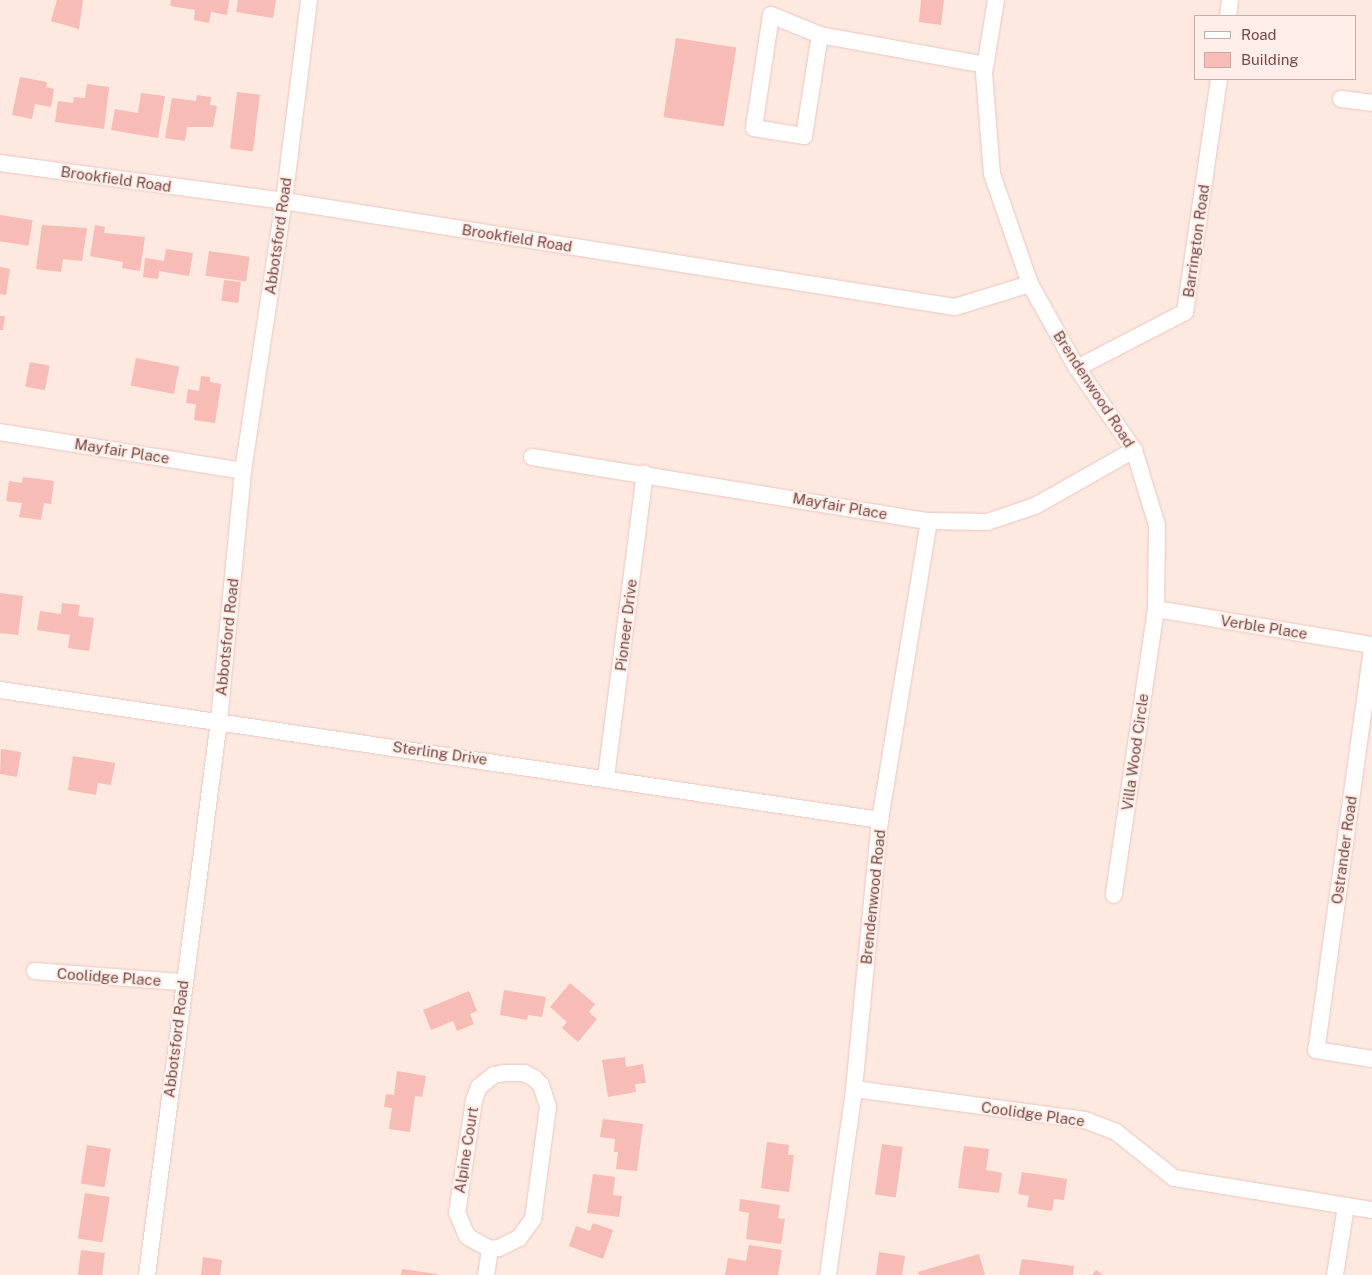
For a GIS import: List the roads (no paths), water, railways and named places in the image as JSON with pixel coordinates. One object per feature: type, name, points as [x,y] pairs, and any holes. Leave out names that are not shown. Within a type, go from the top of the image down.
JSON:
[{"type":"street","name":"Abbotsford Road","points":[[146,1275],[183,982],[219,721],[243,471],[284,202],[309,0]]},
{"type":"street","name":"Brendenwood Road","points":[[996,0],[985,65],[992,174],[1030,284],[1077,368],[1134,450],[1157,525],[1156,609]]},
{"type":"street","points":[[1228,15],[1230,0]]},
{"type":"street","points":[[820,35],[804,136],[754,128],[771,7],[820,35],[985,65]]},
{"type":"street","name":"Barrington Road","points":[[1077,368],[1185,312],[1219,80]]},
{"type":"street","points":[[1341,99],[1372,103]]},
{"type":"street","name":"Brookfield Road","points":[[0,163],[284,202],[955,307],[1030,284]]},
{"type":"street","name":"Mayfair Place","points":[[0,432],[243,471]]},
{"type":"street","name":"Mayfair Place","points":[[532,456],[929,521],[986,522],[1035,506],[1134,450]]},
{"type":"street","name":"Pioneer Drive","points":[[606,777],[645,473]]},
{"type":"street","name":"Brendenwood Road","points":[[828,1275],[854,1090],[880,820],[929,521]]},
{"type":"street","name":"Verble Place","points":[[1156,609],[1372,644]]},
{"type":"street","name":"Villa Wood Circle","points":[[1114,895],[1156,609]]},
{"type":"street","name":"Ostrander Road","points":[[1372,649],[1316,1050],[1372,1059]]},
{"type":"street","name":"Sterling Drive","points":[[0,690],[606,777],[880,820]]},
{"type":"street","name":"Coolidge Place","points":[[35,971],[183,982]]},
{"type":"street","name":"Alpine Court","points":[[524,1073],[541,1085],[548,1107],[533,1219],[519,1238],[499,1248],[490,1249],[467,1236],[457,1213],[474,1100],[479,1088],[494,1075],[524,1073]]},
{"type":"street","name":"Coolidge Place","points":[[854,1090],[1085,1120],[1116,1132],[1174,1178],[1372,1210]]},
{"type":"street","points":[[1334,1275],[1346,1206]]},
{"type":"street","points":[[486,1275],[490,1249]]}]
